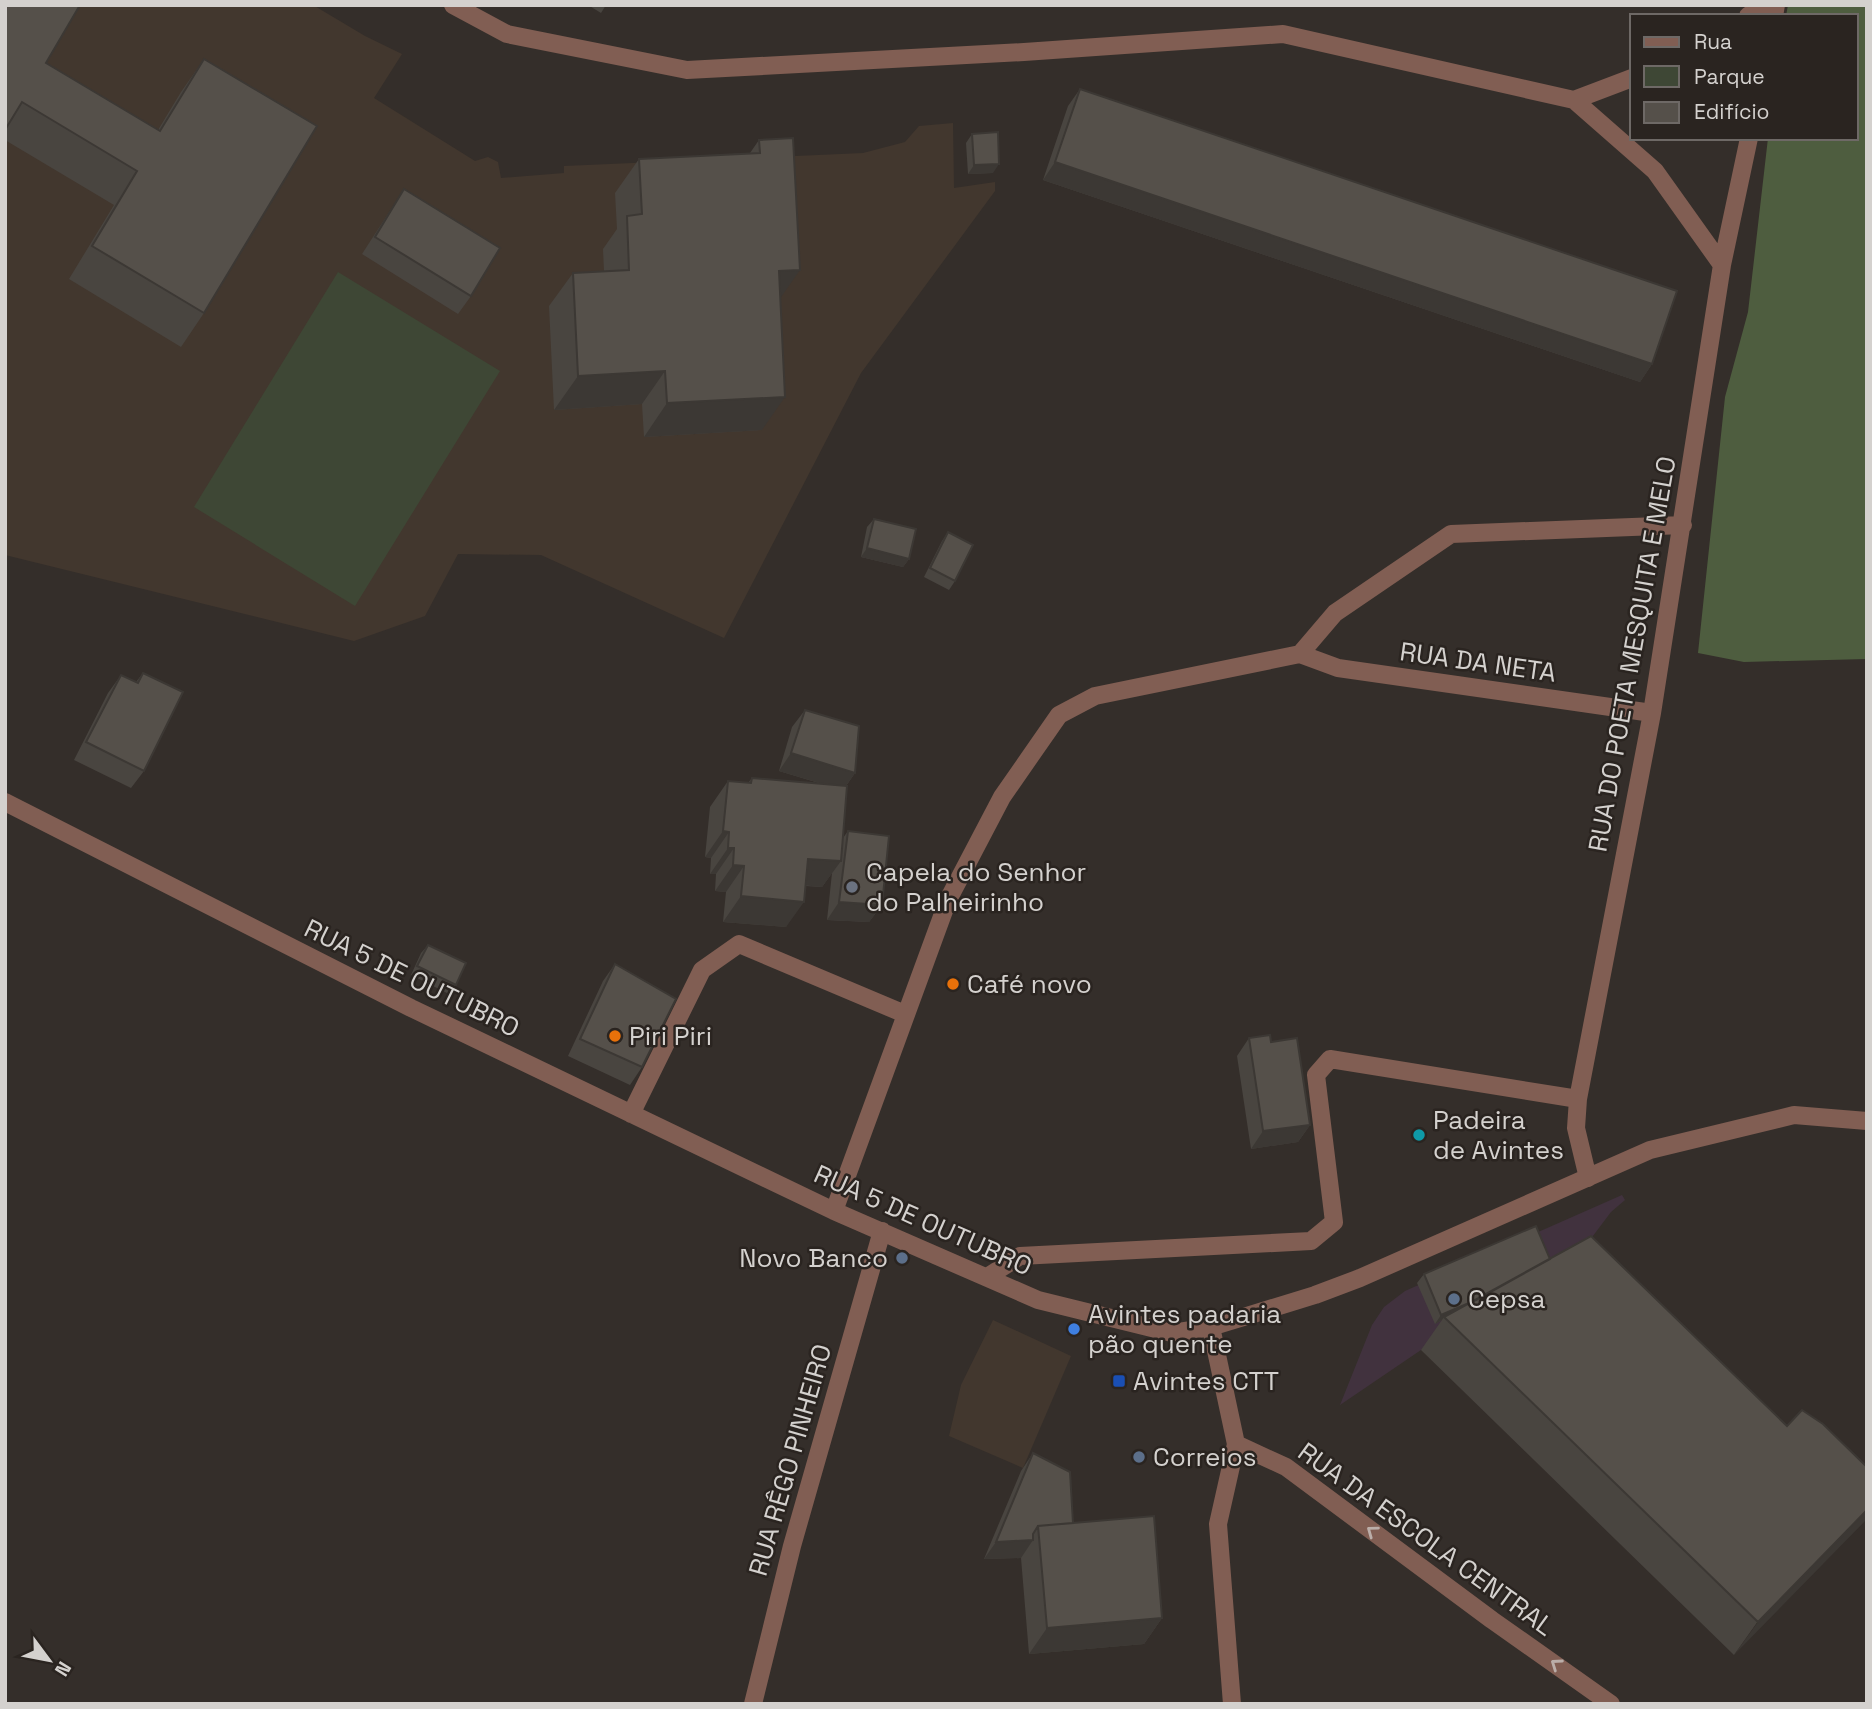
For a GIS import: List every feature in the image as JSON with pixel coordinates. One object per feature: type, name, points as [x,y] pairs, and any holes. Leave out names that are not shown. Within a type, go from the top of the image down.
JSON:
[{"type":"street","points":[[453,5],[507,34],[687,70],[1024,52],[1283,34],[1574,100],[1655,171],[1722,265]]},
{"type":"street","points":[[1574,100],[1630,79]]},
{"type":"street","name":"RUA DO POETA MESQUITA E MELO","points":[[1588,1178],[1576,1128],[1578,1099],[1652,713],[1722,265],[1749,140]]},
{"type":"street","points":[[834,1211],[948,900],[1002,797],[1059,715],[1095,696],[1300,654],[1335,613],[1451,534],[1683,525]]},
{"type":"street","name":"RUA DA NETA","points":[[1300,654],[1338,668],[1652,713]]},
{"type":"street","name":"RUA 5 DE OUTUBRO","points":[[5,802],[411,1008],[834,1211],[1038,1300],[1172,1333],[1211,1327],[1360,1278],[1650,1150],[1794,1115],[1867,1121]]},
{"type":"street","points":[[631,1114],[702,970],[739,944],[905,1014]]},
{"type":"street","points":[[988,1277],[1020,1256],[1311,1241],[1334,1222],[1316,1075],[1330,1059],[1578,1099]]},
{"type":"street","name":"RUA RÊGO PINHEIRO","points":[[753,1704],[792,1546],[882,1231]]},
{"type":"street","points":[[1211,1327],[1236,1444],[1217,1524],[1232,1704]]},
{"type":"street","name":"RUA DA ESCOLA CENTRAL","points":[[1236,1444],[1286,1468],[1611,1704]]},
{"type":"shaded area","points":[[5,5],[313,5],[402,54],[374,98],[475,161],[488,157],[498,162],[501,178],[564,173],[564,166],[863,153],[905,142],[919,126],[953,123],[954,188],[995,182],[995,191],[861,373],[724,638],[541,555],[458,554],[425,616],[354,641],[5,555]]},
{"type":"shaded area","name":"Cepsa","points":[[1622,1195],[1625,1200],[1611,1212],[1568,1269],[1421,1350],[1340,1405],[1372,1325],[1384,1307],[1405,1291]]},
{"type":"shaded area","points":[[993,1320],[1071,1356],[1023,1468],[949,1436],[961,1385]]},
{"type":"green space","points":[[1788,5],[1867,5],[1867,659],[1744,662],[1698,653],[1725,397],[1748,312],[1768,140],[1858,140],[1858,14],[1786,14]]},
{"type":"green space","points":[[338,272],[500,371],[355,606],[194,507]]},
{"type":"building","points":[[5,5],[80,5],[46,63],[160,131],[204,59],[317,126],[204,313],[92,246],[137,171],[22,102],[5,130]]},
{"type":"building","points":[[1080,89],[1677,291],[1652,364],[1055,162]]},
{"type":"building","points":[[998,132],[999,164],[974,165],[972,134]]},
{"type":"building","points":[[793,138],[800,270],[779,271],[785,397],[667,403],[665,371],[578,376],[573,273],[629,270],[627,216],[642,214],[639,159],[760,153],[759,140]]},
{"type":"building","points":[[404,189],[500,248],[471,296],[375,237]]},
{"type":"building","points":[[874,519],[916,529],[909,559],[867,548]]},
{"type":"building","points":[[948,532],[973,545],[955,581],[930,568]]},
{"type":"building","points":[[143,673],[183,692],[144,771],[86,742],[121,675],[138,683]]},
{"type":"building","points":[[805,710],[859,726],[855,773],[791,753]]},
{"type":"building","points":[[752,778],[847,786],[841,861],[808,859],[804,902],[741,896],[744,866],[733,865],[734,848],[728,848],[729,832],[723,831],[728,781],[751,783]]},
{"type":"building","points":[[848,831],[889,836],[882,905],[839,902]]},
{"type":"building","points":[[428,945],[466,963],[456,985],[417,966]]},
{"type":"building","name":"Piri Piri","points":[[615,964],[676,999],[642,1067],[580,1039]]},
{"type":"building","points":[[1270,1035],[1271,1042],[1297,1038],[1310,1125],[1263,1131],[1249,1038]]},
{"type":"building","points":[[1536,1226],[1550,1259],[1476,1300],[1441,1315],[1424,1274]]},
{"type":"building","points":[[1591,1236],[1787,1426],[1802,1410],[1823,1424],[1867,1467],[1867,1510],[1758,1622],[1444,1317]]},
{"type":"building","points":[[1033,1453],[1070,1472],[1073,1523],[1038,1526],[1033,1540],[996,1542]]},
{"type":"building","points":[[1154,1516],[1162,1618],[1047,1628],[1038,1526]]},
{"type":"place","name":"Capela do Senhor do Palheirinho","points":[[852,887]]},
{"type":"place","name":"Café novo","points":[[953,984]]},
{"type":"place","name":"Piri Piri","points":[[615,1036]]},
{"type":"place","name":"Padeira de Avintes","points":[[1419,1135]]},
{"type":"place","name":"Novo Banco","points":[[902,1258]]},
{"type":"place","name":"Cepsa","points":[[1454,1299]]},
{"type":"place","name":"Avintes padaria pão quente","points":[[1074,1329]]},
{"type":"place","name":"Avintes CTT","points":[[1119,1381]]},
{"type":"place","name":"Correios","points":[[1139,1457]]}]
